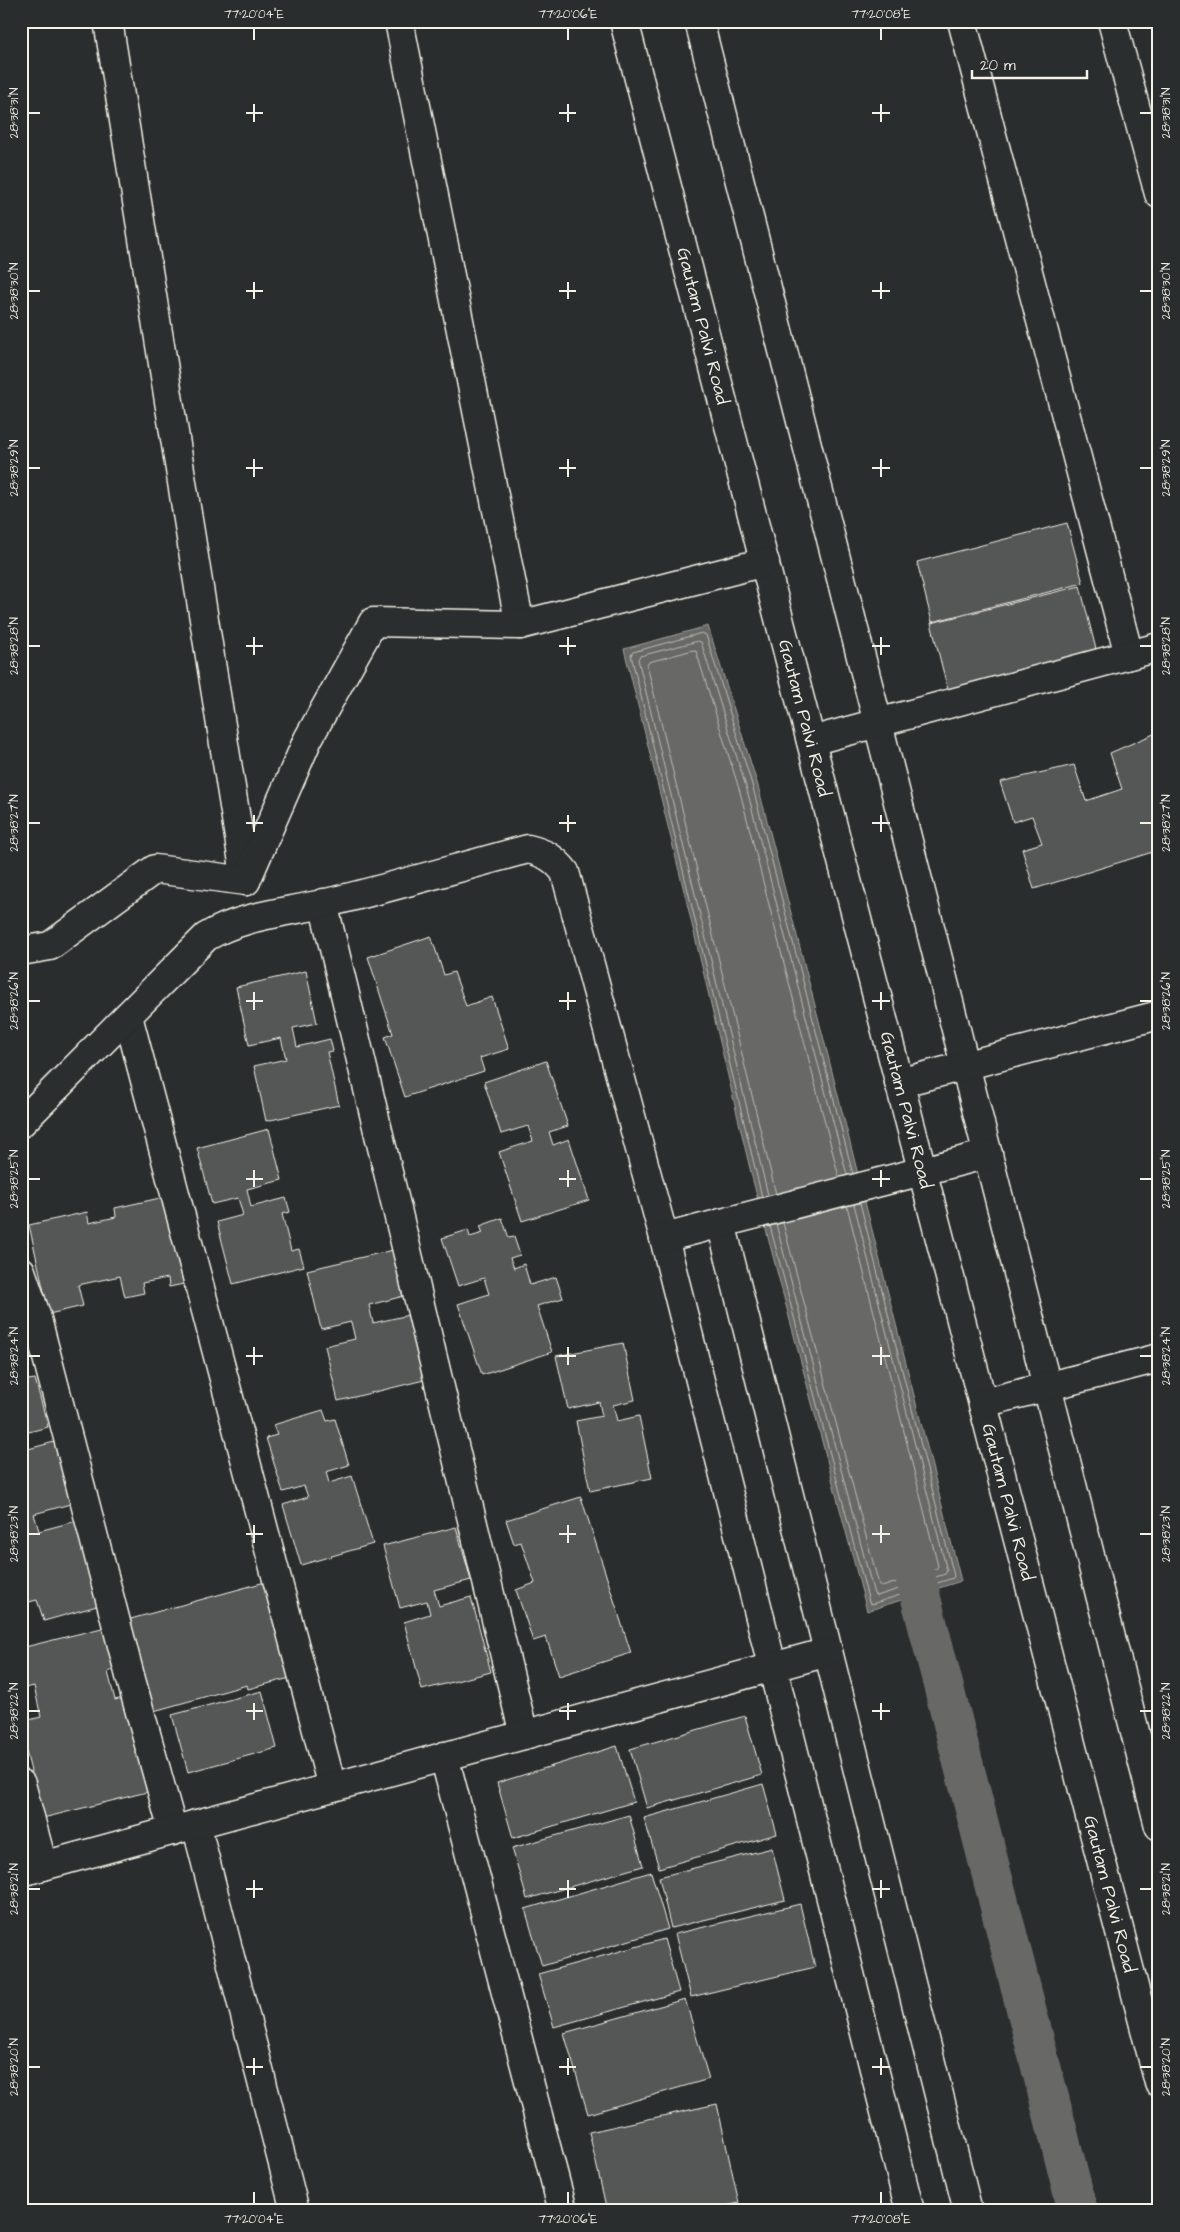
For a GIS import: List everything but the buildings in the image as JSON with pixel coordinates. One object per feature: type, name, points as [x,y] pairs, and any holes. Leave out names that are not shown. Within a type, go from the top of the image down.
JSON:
[{"type":"street","points":[[108,21],[246,881]]},
{"type":"street","points":[[399,21],[520,625]]},
{"type":"street","name":"Gautam Palvi Road","points":[[624,21],[1159,2083]]},
{"type":"street","points":[[700,21],[1159,1826]]},
{"type":"street","points":[[962,21],[1129,655]]},
{"type":"street","points":[[1112,21],[1159,194]]},
{"type":"street","points":[[246,881],[308,738],[372,622],[520,625],[764,562]]},
{"type":"street","points":[[811,741],[1159,647]]},
{"type":"street","points":[[21,1123],[206,937],[224,926],[244,920],[323,904],[528,848],[543,852],[555,860],[565,872],[664,1238],[910,2211]]},
{"type":"street","points":[[21,951],[50,946],[155,869],[246,881]]},
{"type":"street","points":[[323,904],[524,1735]]},
{"type":"street","points":[[899,1083],[1159,1015]]},
{"type":"street","points":[[128,1016],[332,1787]]},
{"type":"street","points":[[664,1238],[988,1154]]},
{"type":"street","points":[[721,1223],[968,2211]]},
{"type":"street","points":[[21,1271],[36,1315],[130,1676],[184,1827],[294,2211]]},
{"type":"street","points":[[983,1404],[1159,1358]]},
{"type":"street","points":[[21,1784],[32,1869],[828,1652]]},
{"type":"street","points":[[444,1756],[563,2211]]},
{"type":"water","points":[[708,626],[758,786],[961,1581],[867,1611],[752,1177],[624,649]]},
{"type":"waterway","points":[[906,1540],[1078,2211]]}]
